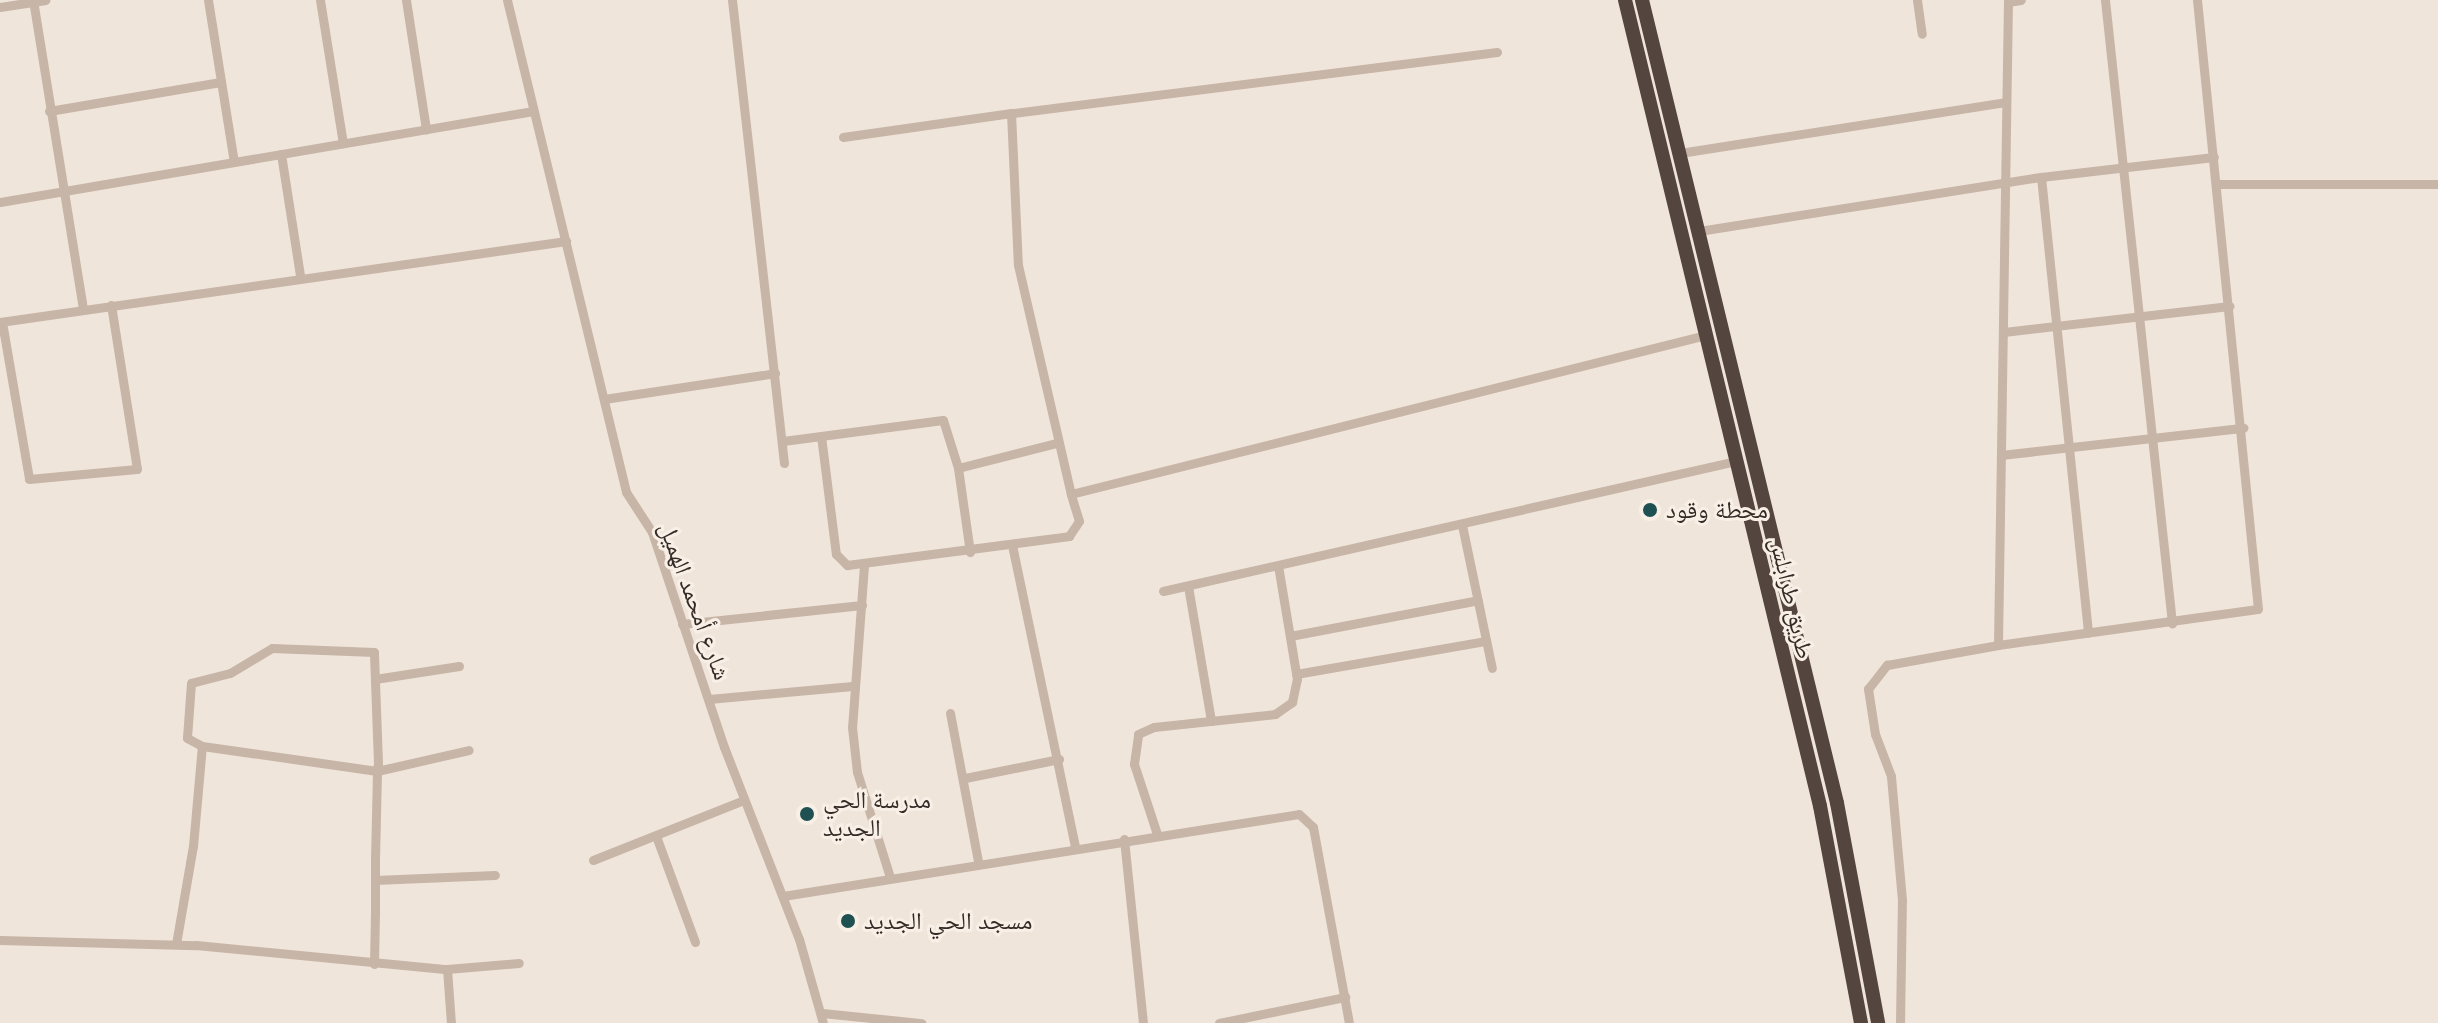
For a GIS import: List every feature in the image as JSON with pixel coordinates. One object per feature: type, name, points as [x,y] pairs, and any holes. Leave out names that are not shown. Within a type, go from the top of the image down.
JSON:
[{"type":"highway","name":"طريق طرابلس","points":[[1625,0],[1820,806],[1861,1023]]},
{"type":"highway","points":[[1642,0],[1837,803],[1878,1023]]},
{"type":"street","points":[[0,7],[45,0]]},
{"type":"street","points":[[208,0],[234,162]]},
{"type":"street","points":[[320,0],[343,143]]},
{"type":"street","points":[[406,0],[426,129]]},
{"type":"street","name":"شارع أمحمد الهميل","points":[[507,0],[626,492],[652,532],[744,800],[783,896],[823,1018]]},
{"type":"street","points":[[732,0],[784,463]]},
{"type":"street","points":[[1917,0],[1922,34]]},
{"type":"street","points":[[1998,645],[2008,1],[2021,0]]},
{"type":"street","points":[[2105,0],[2172,623]]},
{"type":"street","points":[[1900,1023],[1902,900],[1891,776],[1875,734],[1868,689],[1887,665],[1998,645],[2258,609],[2243,428],[2197,0]]},
{"type":"street","points":[[33,1],[83,309]]},
{"type":"street","points":[[843,137],[1497,52]]},
{"type":"street","points":[[49,111],[221,82]]},
{"type":"street","points":[[1680,153],[2005,102]]},
{"type":"street","points":[[0,202],[533,111]]},
{"type":"street","points":[[821,436],[836,554],[847,565],[970,552],[1073,534],[1079,521],[1057,443],[1018,265],[1011,113]]},
{"type":"street","points":[[281,154],[300,276]]},
{"type":"street","points":[[1699,231],[2005,182],[2214,157]]},
{"type":"street","points":[[2041,177],[2088,633]]},
{"type":"street","points":[[2217,184],[2438,184]]},
{"type":"street","points":[[111,305],[137,469],[29,479],[1,322],[83,309],[300,276],[566,241]]},
{"type":"street","points":[[2004,332],[2230,306]]},
{"type":"street","points":[[1071,494],[1706,335]]},
{"type":"street","points":[[604,399],[775,373]]},
{"type":"street","points":[[783,441],[940,418],[949,425],[970,552]]},
{"type":"street","points":[[2001,455],[2243,428]]},
{"type":"street","points":[[958,468],[1057,443]]},
{"type":"street","points":[[1163,591],[1736,461]]},
{"type":"street","points":[[1462,525],[1492,668]]},
{"type":"street","points":[[1012,545],[1075,846]]},
{"type":"street","points":[[864,565],[852,686],[857,772],[890,877]]},
{"type":"street","points":[[1157,834],[1134,764],[1134,742],[1144,729],[1284,709],[1297,692],[1278,566]]},
{"type":"street","points":[[1188,586],[1211,721]]},
{"type":"street","points":[[1290,636],[1478,600]]},
{"type":"street","points":[[682,624],[862,605]]},
{"type":"street","points":[[1296,674],[1486,641]]},
{"type":"street","points":[[374,964],[377,771],[372,651],[270,648],[230,673],[191,683],[187,738],[202,746],[377,771],[469,750]]},
{"type":"street","points":[[375,679],[459,666]]},
{"type":"street","points":[[709,699],[852,686]]},
{"type":"street","points":[[950,713],[965,778],[978,861]]},
{"type":"street","points":[[176,944],[193,846],[202,746]]},
{"type":"street","points":[[965,778],[1059,759]]},
{"type":"street","points":[[593,860],[744,800]]},
{"type":"street","points":[[783,896],[1075,846],[1292,814],[1306,817],[1313,827],[1349,1023]]},
{"type":"street","points":[[656,836],[695,942]]},
{"type":"street","points":[[1124,839],[1143,1023]]},
{"type":"street","points":[[375,880],[495,875]]},
{"type":"street","points":[[0,940],[176,944],[447,969],[519,963]]},
{"type":"street","points":[[447,969],[451,1023]]},
{"type":"street","points":[[1219,1023],[1345,997]]},
{"type":"street","points":[[823,1018],[921,1023]]},
{"type":"place","name":"محطة وقود","points":[[1650,510]]},
{"type":"place","name":"مدرسة الحي الجديد","points":[[807,814]]},
{"type":"place","name":"مسجد الحي الجديد","points":[[848,921]]}]
